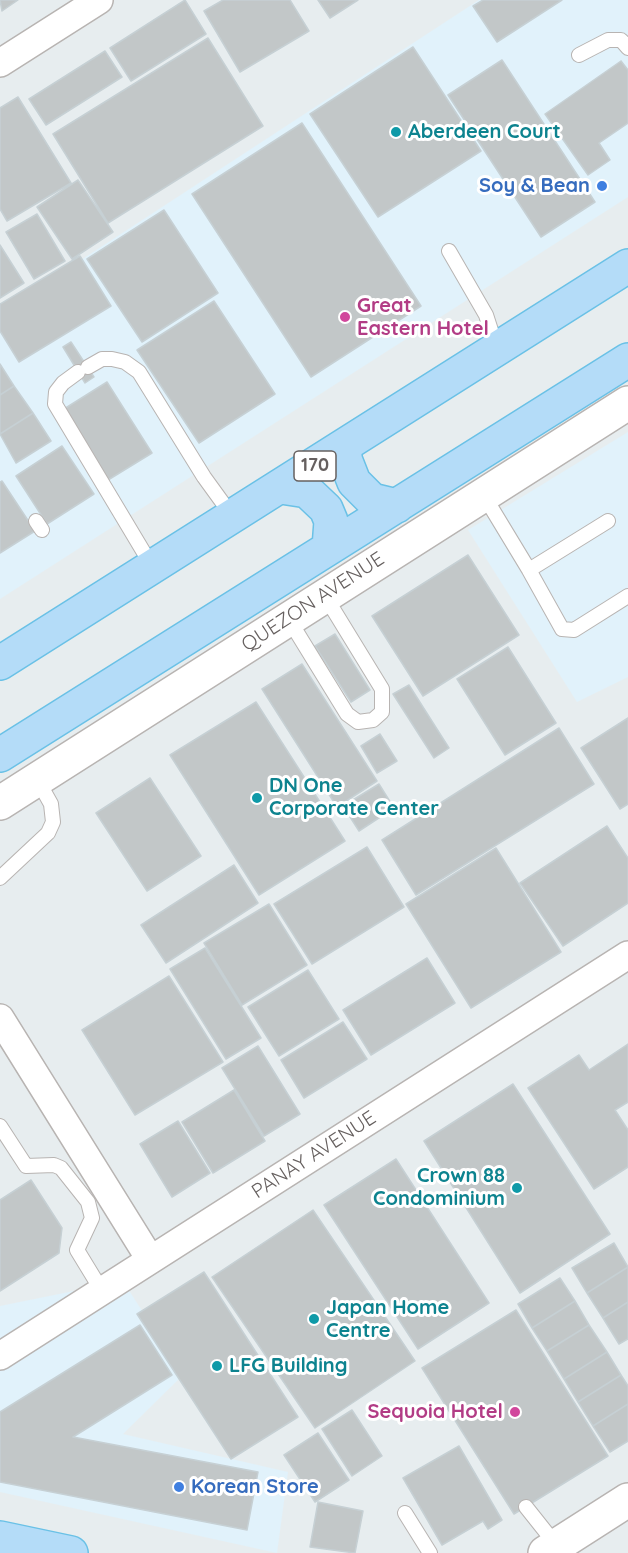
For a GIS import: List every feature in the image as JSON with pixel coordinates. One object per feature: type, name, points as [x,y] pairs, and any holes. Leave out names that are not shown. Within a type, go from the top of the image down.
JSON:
[{"type":"main road","name":"170","points":[[0,663],[628,266]]},
{"type":"main road","name":"QUEZON AVENUE","points":[[0,755],[628,360]]},
{"type":"main road","points":[[345,446],[345,459],[354,483],[372,500],[396,506]]},
{"type":"main road","points":[[280,487],[307,491],[326,509],[332,535],[329,548]]},
{"type":"main road","points":[[0,1538],[71,1553]]},
{"type":"street","points":[[0,63],[99,0]]},
{"type":"street","name":"QUEZON AVENUE","points":[[0,802],[628,403]]},
{"type":"street","name":"PANAY AVENUE","points":[[0,1356],[628,955]]},
{"type":"street","points":[[0,1018],[150,1259]]},
{"type":"street","points":[[556,1550],[628,1500]]},
{"type":"lane","points":[[579,55],[608,40],[621,40],[628,48]]},
{"type":"lane","points":[[449,251],[486,315],[497,349]]},
{"type":"lane","points":[[152,566],[55,404],[56,392],[63,382],[102,360],[112,359],[139,372],[204,477],[233,517]]},
{"type":"lane","points":[[483,494],[562,628],[574,630],[628,596]]},
{"type":"lane","points":[[529,570],[608,520]]},
{"type":"lane","points":[[288,618],[347,714],[358,722],[373,720],[382,712],[382,689],[324,595]]},
{"type":"lane","points":[[0,878],[48,833],[53,822],[51,804],[37,779]]},
{"type":"lane","points":[[0,1126],[26,1166],[54,1165],[61,1168],[84,1196],[92,1218],[77,1250],[102,1291]]},
{"type":"lane","points":[[526,1507],[556,1550]]},
{"type":"lane","points":[[405,1513],[430,1553]]},
{"type":"shaded area","points":[[479,0],[628,0],[628,197],[0,599],[0,310],[78,262]]},
{"type":"shaded area","points":[[628,432],[628,677],[577,702],[468,530]]},
{"type":"shaded area","points":[[123,1281],[183,1375],[123,1434],[288,1472],[277,1553],[0,1492],[0,1306]]},
{"type":"building","points":[[0,0],[18,0],[2,11]]},
{"type":"building","points":[[185,0],[206,34],[131,81],[110,48]]},
{"type":"building","points":[[223,0],[290,0],[309,31],[240,72],[204,11]]},
{"type":"building","points":[[318,0],[358,0],[330,18]]},
{"type":"building","points":[[483,0],[562,0],[497,42],[473,6]]},
{"type":"building","points":[[208,38],[263,126],[108,223],[53,134]]},
{"type":"building","name":"Aberdeen Court","points":[[413,47],[481,151],[378,217],[310,114]]},
{"type":"building","points":[[105,51],[122,77],[46,125],[29,99]]},
{"type":"building","points":[[502,60],[595,202],[541,237],[448,95]]},
{"type":"building","points":[[621,61],[628,70],[628,123],[599,143],[610,160],[588,175],[545,114]]},
{"type":"building","points":[[18,97],[71,183],[7,221],[0,209],[0,108]]},
{"type":"building","name":"Great Eastern Hotel","points":[[302,123],[421,306],[311,377],[192,194]]},
{"type":"building","points":[[78,180],[113,232],[72,259],[37,207]]},
{"type":"building","points":[[164,210],[218,293],[142,342],[87,259]]},
{"type":"building","points":[[37,214],[65,261],[34,279],[6,232]]},
{"type":"building","points":[[0,245],[24,283],[0,298]]},
{"type":"building","points":[[80,256],[111,306],[19,362],[0,331],[0,304]]},
{"type":"building","points":[[214,301],[275,394],[199,443],[137,350]]},
{"type":"building","points":[[71,342],[94,377],[85,383],[63,347]]},
{"type":"building","points":[[0,364],[14,386],[0,395]]},
{"type":"building","points":[[107,382],[152,453],[108,480],[64,409]]},
{"type":"building","points":[[14,386],[33,413],[0,434],[0,395]]},
{"type":"building","points":[[33,413],[51,441],[16,463],[0,434]]},
{"type":"building","points":[[62,446],[94,494],[47,524],[16,476]]},
{"type":"building","points":[[2,481],[35,531],[0,553],[0,482]]},
{"type":"building","points":[[468,555],[519,635],[423,696],[372,616]]},
{"type":"building","points":[[335,634],[370,690],[351,702],[315,646]]},
{"type":"building","points":[[508,647],[556,723],[505,755],[457,679]]},
{"type":"building","points":[[302,664],[377,781],[337,807],[262,689]]},
{"type":"building","points":[[409,685],[449,748],[434,758],[393,694]]},
{"type":"building","name":"DN One Corporate Center","points":[[256,702],[345,841],[259,895],[170,755]]},
{"type":"building","points":[[628,718],[628,804],[620,809],[581,748]]},
{"type":"building","points":[[559,728],[594,784],[416,895],[382,840]]},
{"type":"building","points":[[380,734],[397,761],[377,773],[361,746]]},
{"type":"building","points":[[150,778],[201,856],[147,891],[96,813]]},
{"type":"building","points":[[379,784],[394,808],[359,831],[343,806]]},
{"type":"building","points":[[607,826],[628,858],[628,903],[563,946],[520,883]]},
{"type":"building","points":[[367,847],[404,907],[312,964],[274,904]]},
{"type":"building","points":[[496,848],[561,952],[471,1008],[406,904]]},
{"type":"building","points":[[234,865],[258,903],[166,963],[141,925]]},
{"type":"building","points":[[269,904],[307,965],[242,1005],[204,943]]},
{"type":"building","points":[[205,948],[261,1038],[226,1059],[170,969]]},
{"type":"building","points":[[427,958],[455,1003],[371,1055],[343,1010]]},
{"type":"building","points":[[308,970],[339,1019],[279,1056],[248,1007]]},
{"type":"building","points":[[169,976],[223,1062],[135,1115],[82,1030]]},
{"type":"building","points":[[343,1022],[367,1059],[304,1098],[281,1060]]},
{"type":"building","points":[[628,1044],[628,1102],[615,1110],[628,1130],[628,1167],[594,1189],[528,1088],[579,1055],[589,1070]]},
{"type":"building","points":[[258,1046],[300,1114],[264,1136],[222,1068]]},
{"type":"building","name":"Crown 88 Condominium","points":[[513,1084],[610,1234],[520,1293],[424,1141]]},
{"type":"building","points":[[234,1090],[265,1141],[213,1173],[182,1122]]},
{"type":"building","points":[[178,1121],[210,1173],[172,1197],[140,1144]]},
{"type":"building","points":[[396,1159],[489,1303],[418,1349],[324,1205]]},
{"type":"building","points":[[31,1180],[62,1228],[59,1253],[0,1291],[0,1200]]},
{"type":"building","name":"Japan Home Centre","points":[[313,1210],[415,1361],[315,1428],[212,1277]]},
{"type":"building","points":[[614,1243],[628,1267],[587,1293],[572,1268]]},
{"type":"building","points":[[628,1267],[628,1302],[603,1318],[587,1293]]},
{"type":"building","name":"LFG Building","points":[[204,1272],[298,1417],[231,1459],[137,1314]]},
{"type":"building","points":[[560,1278],[575,1301],[532,1328],[518,1304]]},
{"type":"building","points":[[575,1301],[589,1325],[547,1351],[532,1328]]},
{"type":"building","points":[[628,1302],[628,1339],[619,1344],[603,1318]]},
{"type":"building","name":"Sequoia Hotel","points":[[516,1310],[608,1456],[514,1514],[422,1368]]},
{"type":"building","points":[[140,1325],[172,1375],[73,1437],[258,1472],[247,1530],[0,1482],[0,1412]]},
{"type":"building","points":[[589,1325],[607,1352],[564,1379],[547,1351]]},
{"type":"building","points":[[607,1352],[621,1375],[578,1402],[564,1379]]},
{"type":"building","points":[[621,1375],[628,1386],[628,1404],[593,1426],[578,1402]]},
{"type":"building","points":[[628,1404],[628,1441],[610,1452],[593,1426]]},
{"type":"building","points":[[352,1410],[382,1456],[352,1476],[322,1429]]},
{"type":"building","points":[[318,1433],[349,1480],[315,1502],[284,1455]]},
{"type":"building","points":[[459,1446],[502,1520],[488,1529],[483,1521],[442,1545],[403,1478]]},
{"type":"building","points":[[318,1502],[363,1511],[355,1553],[310,1547]]},
{"type":"place","name":"Aberdeen Court","points":[[396,132]]},
{"type":"place","name":"Soy & Bean","points":[[602,186]]},
{"type":"place","name":"Great Eastern Hotel","points":[[345,317]]},
{"type":"place","name":"DN One Corporate Center","points":[[257,798]]},
{"type":"place","name":"Crown 88 Condominium","points":[[517,1188]]},
{"type":"place","name":"Japan Home Centre","points":[[314,1319]]},
{"type":"place","name":"LFG Building","points":[[217,1366]]},
{"type":"place","name":"Sequoia Hotel","points":[[515,1412]]},
{"type":"place","name":"Korean Store","points":[[179,1487]]}]
